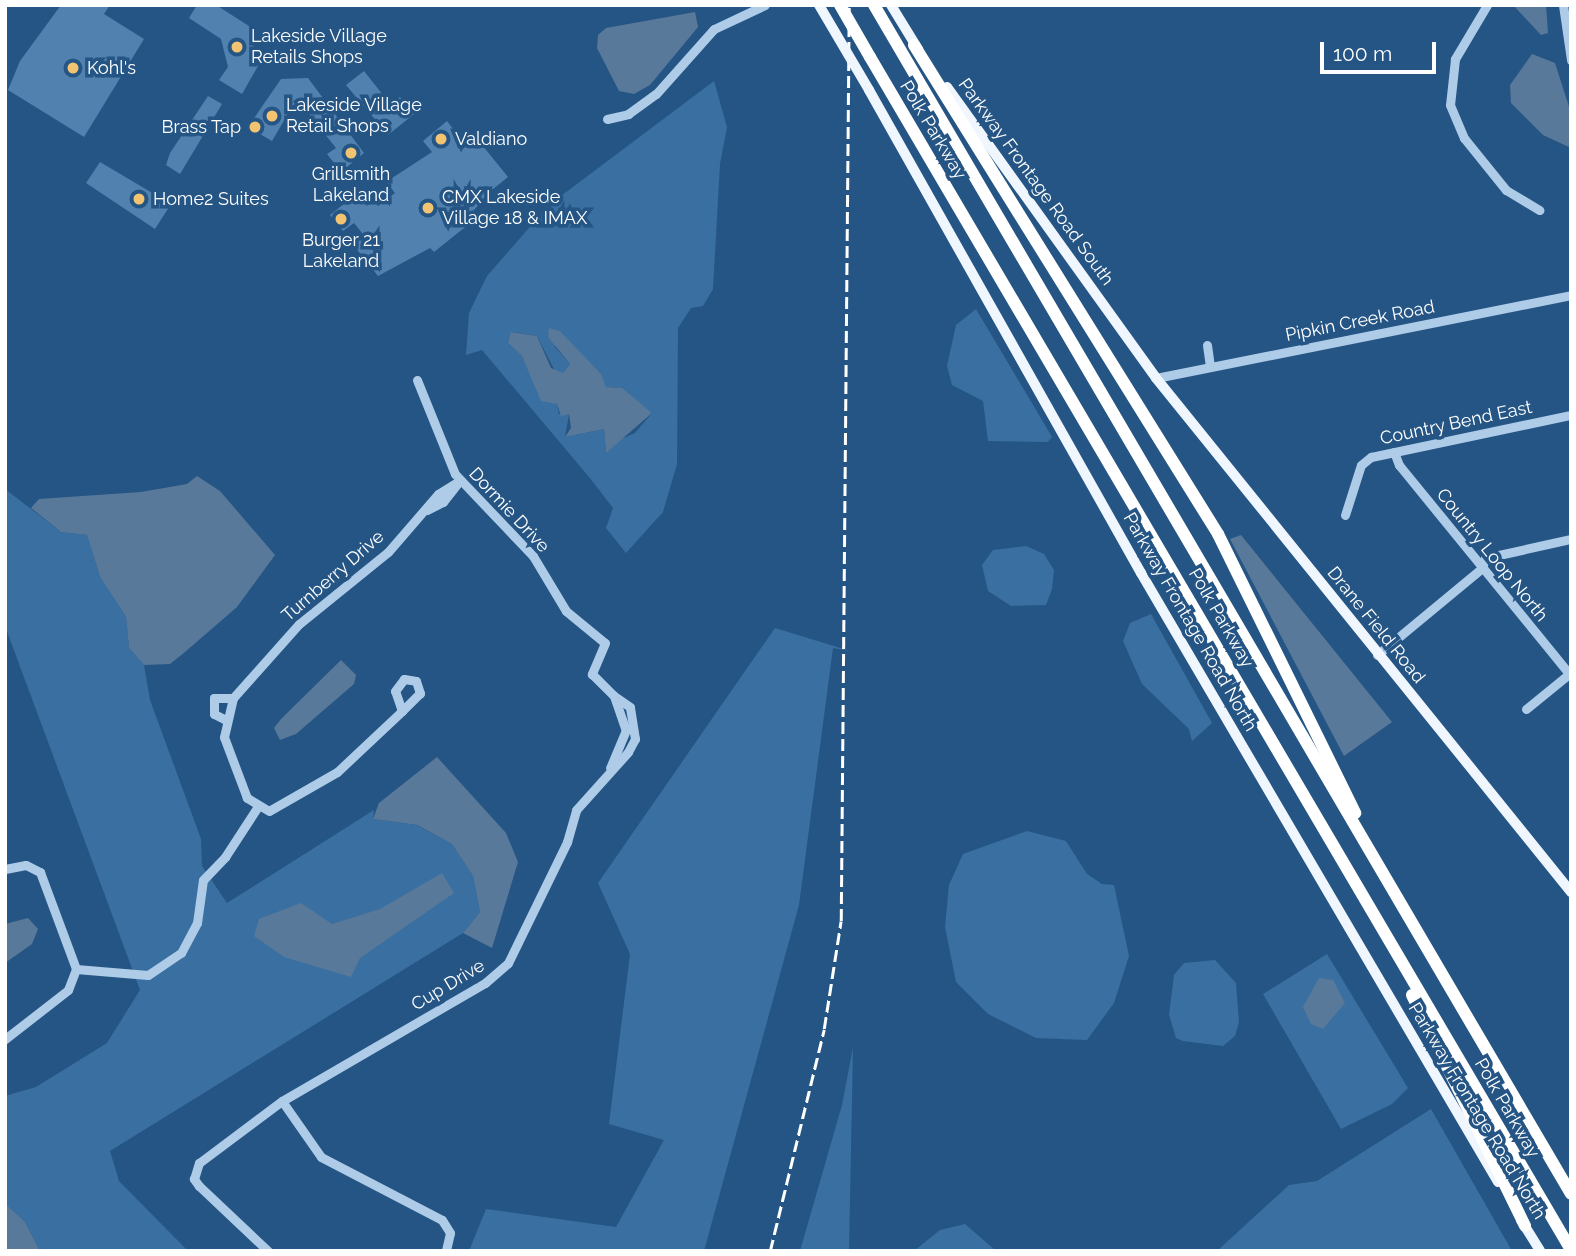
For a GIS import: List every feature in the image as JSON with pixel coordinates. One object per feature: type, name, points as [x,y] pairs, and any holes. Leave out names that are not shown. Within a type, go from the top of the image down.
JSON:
[{"type":"highway","name":"Polk Parkway","points":[[840,5],[1571,1250]]},
{"type":"highway","name":"Polk Parkway","points":[[874,5],[1571,1194]]},
{"type":"highway","points":[[914,45],[1218,534],[1394,892]]},
{"type":"highway","points":[[1373,912],[1525,1226]]},
{"type":"highway","points":[[1533,1130],[1571,1182]]},
{"type":"main road","name":"Parkway Frontage Road North","points":[[820,5],[1175,633],[1540,1251]]},
{"type":"main road","name":"Parkway Frontage Road South","points":[[891,5],[914,45],[1156,378]]},
{"type":"main road","name":"Drane Field Road","points":[[1156,378],[1571,892]]},
{"type":"street","points":[[607,119],[628,114],[656,94],[714,29],[765,5]]},
{"type":"street","points":[[1487,5],[1455,60],[1450,105],[1464,138],[1506,190],[1539,210]]},
{"type":"street","points":[[1563,5],[1571,61]]},
{"type":"street","name":"Pipkin Creek Road","points":[[1156,378],[1571,295]]},
{"type":"street","points":[[1206,345],[1210,367]]},
{"type":"street","name":"Dormie Drive","points":[[417,380],[460,480],[533,556],[566,611],[605,643],[592,674],[614,696],[630,707],[630,724]]},
{"type":"street","name":"Country Bend East","points":[[1345,515],[1361,465],[1394,452],[1571,415]]},
{"type":"street","name":"Country Loop North","points":[[1394,452],[1482,568],[1570,675]]},
{"type":"street","name":"Turnberry Drive","points":[[224,719],[233,698],[299,624],[388,551],[422,512],[460,480]]},
{"type":"street","points":[[1377,655],[1482,568],[1493,555],[1571,539]]},
{"type":"street","points":[[1526,709],[1570,675]]},
{"type":"street","points":[[233,698],[214,698],[214,714],[224,719],[225,745],[247,798],[257,808],[276,809],[319,785],[402,710]]},
{"type":"street","name":"Cup Drive","points":[[268,1251],[199,1185],[194,1170],[282,1101],[485,983],[508,963],[567,842],[576,810],[610,768],[630,724]]},
{"type":"street","points":[[76,970],[148,975],[181,953],[197,923],[203,880],[225,857],[257,808]]},
{"type":"street","points":[[5,869],[26,865],[40,872],[76,970],[68,990],[5,1039]]},
{"type":"street","points":[[282,1101],[320,1157],[442,1220],[450,1233],[446,1251]]},
{"type":"shaded area","points":[[1513,5],[1546,5],[1548,33],[1541,35]]},
{"type":"shaded area","points":[[695,12],[698,27],[650,85],[634,94],[619,91],[597,48],[598,35],[606,28]]},
{"type":"shaded area","points":[[1532,54],[1555,63],[1571,113],[1571,148],[1543,135],[1511,103],[1510,85]]},
{"type":"shaded area","points":[[714,81],[727,127],[720,164],[713,289],[703,306],[691,308],[678,328],[677,464],[663,512],[626,553],[606,528],[613,508],[589,477],[482,350],[466,355],[469,313],[487,276],[549,205]],"holes":[[[512,332],[537,336],[556,373],[563,373],[570,364],[554,346],[575,349],[602,375],[606,387],[620,388],[652,413],[635,433],[612,443],[606,453],[604,429],[565,437],[569,414],[559,414],[557,404],[541,395],[522,356],[508,343]]]},
{"type":"shaded area","points":[[976,309],[1052,437],[1048,442],[988,441],[983,401],[952,385],[947,366],[956,325]]},
{"type":"shaded area","points":[[549,328],[560,331],[602,375],[606,387],[622,388],[652,413],[606,453],[604,429],[565,437],[571,428],[569,414],[561,416],[557,404],[541,401],[522,356],[508,343],[511,332],[537,336],[551,368],[563,373],[570,364],[548,337]]},
{"type":"shaded area","points":[[197,476],[220,491],[275,555],[237,607],[185,652],[170,664],[144,665],[129,648],[126,617],[100,577],[87,535],[61,532],[31,508],[39,499],[141,492],[187,484]]},
{"type":"shaded area","points":[[5,489],[61,532],[87,535],[100,577],[126,617],[129,648],[144,665],[150,700],[201,839],[202,866],[227,903],[374,810],[373,819],[416,825],[452,844],[473,876],[480,912],[463,933],[110,1151],[119,1181],[188,1251],[40,1251],[25,1222],[5,1203],[5,1096],[36,1087],[107,1043],[140,990],[5,626]]},
{"type":"shaded area","points":[[1241,535],[1392,722],[1344,756],[1230,539]]},
{"type":"shaded area","points":[[1026,546],[1044,554],[1054,570],[1052,589],[1046,605],[1011,606],[988,591],[982,565],[993,550]]},
{"type":"shaded area","points":[[1151,614],[1212,723],[1192,741],[1189,729],[1142,684],[1123,641],[1130,623]]},
{"type":"shaded area","points":[[775,628],[850,651],[833,648],[799,905],[704,1251],[469,1251],[486,1209],[616,1227],[664,1140],[609,1124],[630,954],[598,883]]},
{"type":"shaded area","points":[[341,660],[356,675],[354,684],[296,734],[280,740],[274,728]]},
{"type":"shaded area","points":[[437,757],[506,833],[518,862],[492,948],[463,933],[480,912],[473,876],[452,844],[417,825],[373,819],[379,803]]},
{"type":"shaded area","points":[[1027,831],[1066,841],[1087,874],[1102,884],[1114,885],[1129,956],[1114,1003],[1087,1040],[1036,1038],[988,1014],[956,982],[945,927],[949,885],[963,854]]},
{"type":"shaded area","points":[[442,873],[454,893],[360,958],[351,977],[284,957],[254,936],[259,919],[301,903],[332,924],[380,909]]},
{"type":"shaded area","points":[[28,918],[38,929],[32,944],[5,963],[5,924]]},
{"type":"shaded area","points":[[1327,954],[1408,1088],[1392,1104],[1341,1129],[1263,994]]},
{"type":"shaded area","points":[[1215,960],[1236,983],[1239,1022],[1235,1036],[1223,1046],[1176,1038],[1169,1015],[1174,975],[1184,963]]},
{"type":"shaded area","points":[[1319,978],[1333,980],[1345,1003],[1323,1029],[1311,1024],[1303,1007]]},
{"type":"shaded area","points":[[853,1047],[849,1251],[800,1251],[842,1105]]},
{"type":"shaded area","points":[[1431,1109],[1512,1251],[1217,1251],[1289,1185],[1317,1181]]},
{"type":"shaded area","points":[[5,1203],[25,1222],[40,1251],[5,1251]]},
{"type":"shaded area","points":[[965,1224],[996,1251],[914,1251],[940,1230]]},
{"type":"building","name":"Kohl's","points":[[61,5],[110,5],[104,14],[144,39],[84,137],[8,90],[20,61]]},
{"type":"building","name":"Lakeside Village Retails Shops","points":[[197,5],[216,5],[249,26],[258,66],[242,94],[219,80],[228,67],[221,39],[189,18]]},
{"type":"building","name":"Lakeside Village Retail Shops","points":[[364,71],[391,105],[400,97],[414,114],[388,135],[346,85]]},
{"type":"building","name":"Lakeside Village Retail Shops","points":[[308,78],[364,153],[341,172],[327,154],[336,148],[300,103],[293,105],[272,141],[248,127],[281,79]]},
{"type":"building","points":[[208,96],[222,104],[180,174],[166,165],[170,153]]},
{"type":"building","name":"CMX Lakeside Village 18 & IMAX","points":[[447,121],[460,138],[455,142],[467,148],[478,140],[508,177],[487,194],[466,220],[469,224],[434,252],[430,248],[378,276],[351,242],[362,233],[354,223],[343,231],[330,215],[364,188],[378,206],[395,193],[386,182],[432,152],[423,141]]},
{"type":"building","name":"Home2 Suites","points":[[100,162],[171,204],[155,229],[86,183]]},
{"type":"railway","points":[[770,1251],[824,1029],[841,921],[849,5]]},
{"type":"place","name":"Lakeside Village Retails Shops","points":[[237,47]]},
{"type":"place","name":"Kohl's","points":[[73,68]]},
{"type":"place","name":"Lakeside Village Retail Shops","points":[[272,116]]},
{"type":"place","name":"Brass Tap","points":[[255,127]]},
{"type":"place","name":"Valdiano","points":[[441,139]]},
{"type":"place","name":"Grillsmith Lakeland","points":[[351,153]]},
{"type":"place","name":"Home2 Suites","points":[[139,199]]},
{"type":"place","name":"CMX Lakeside Village 18 & IMAX","points":[[428,208]]},
{"type":"place","name":"Burger 21 Lakeland","points":[[341,219]]}]
